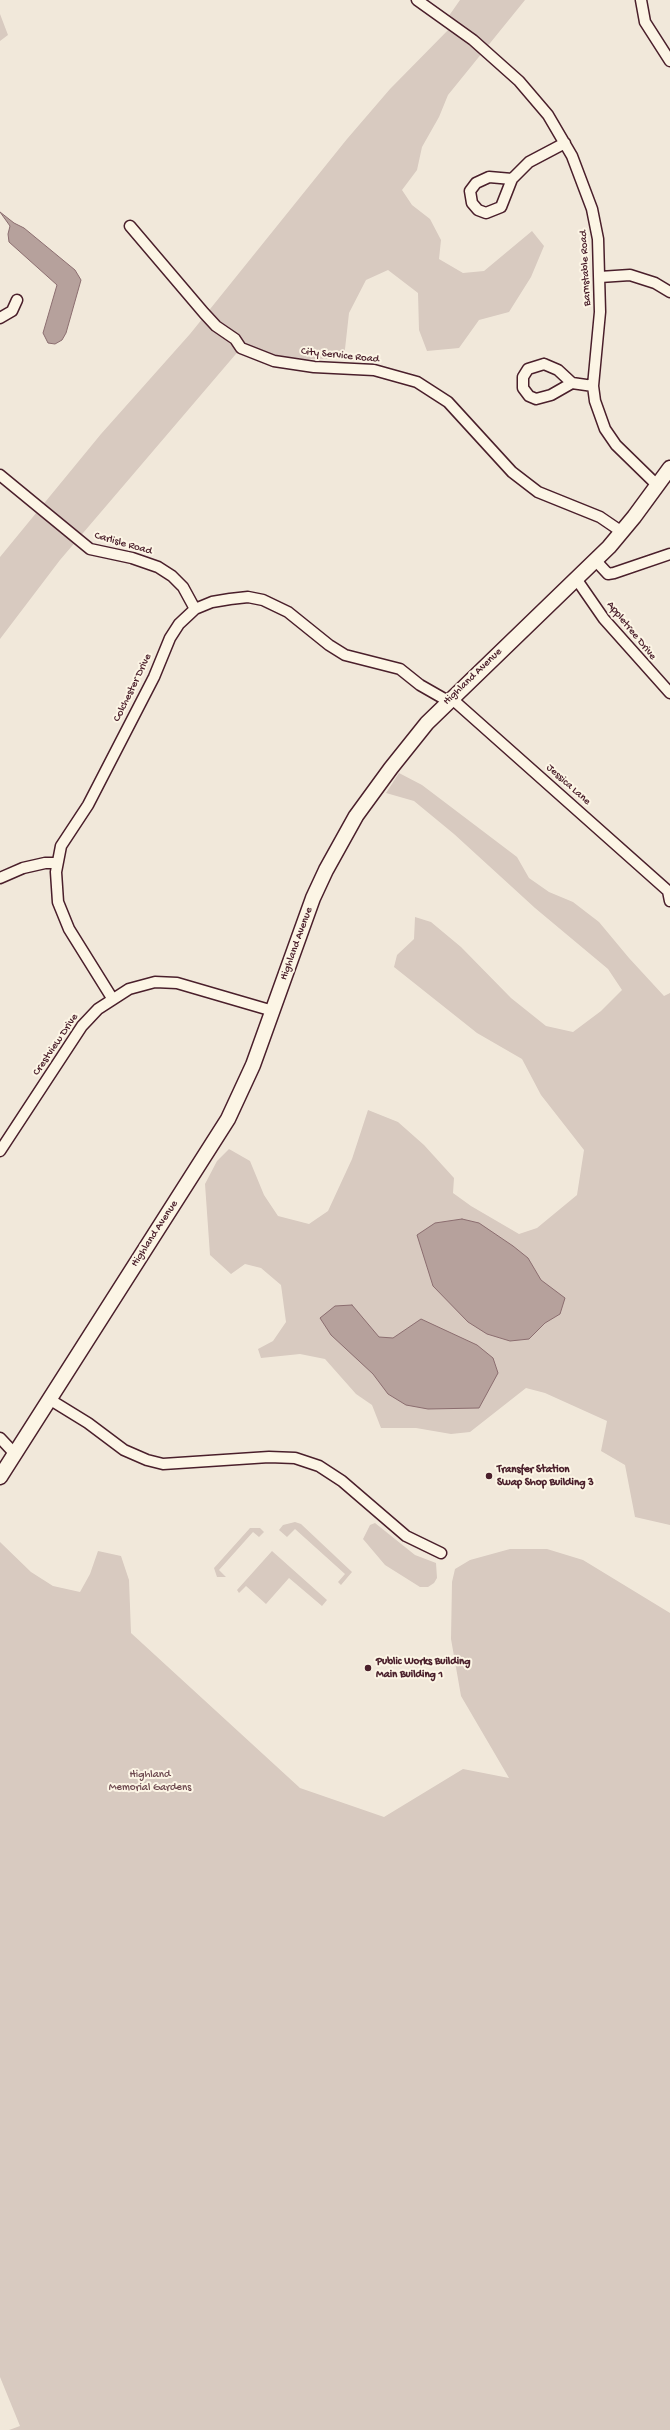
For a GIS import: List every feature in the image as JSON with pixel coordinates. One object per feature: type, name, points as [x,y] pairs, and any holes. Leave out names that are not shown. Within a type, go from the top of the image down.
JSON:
[{"type":"street","name":"Barnstable Road","points":[[417,0],[473,40],[519,81],[548,115],[565,143],[583,180],[592,209],[598,239],[600,277],[599,333],[593,386],[602,420],[610,438],[622,452],[658,486]]},
{"type":"street","points":[[641,0],[645,22],[670,62]]},
{"type":"street","points":[[512,179],[529,162],[565,143]]},
{"type":"street","name":"City Service Road","points":[[130,226],[199,308],[216,326],[235,339],[241,348],[274,361],[314,367],[374,370],[417,382],[448,402],[512,472],[538,492],[600,517],[622,532]]},
{"type":"street","points":[[600,277],[630,275],[655,283],[670,292]]},
{"type":"street","points":[[0,318],[12,311],[17,300]]},
{"type":"street","points":[[572,383],[551,395],[536,399],[529,396],[523,388],[523,377],[528,369],[544,364],[558,370],[572,383],[593,386]]},
{"type":"street","name":"Highland Avenue","points":[[0,1477],[228,1119],[253,1065],[313,898],[346,834],[391,768],[449,700],[596,561],[622,532],[670,468]]},
{"type":"street","name":"Carlisle Road","points":[[0,475],[90,549],[132,558],[158,567],[172,576],[186,592],[195,609]]},
{"type":"street","points":[[596,561],[608,574],[670,554]]},
{"type":"street","name":"Appletree Drive","points":[[577,580],[604,619],[670,693]]},
{"type":"street","name":"Colchester Drive","points":[[112,998],[89,964],[66,922],[58,902],[56,872],[60,846],[88,805],[154,677],[170,638],[179,624],[195,609],[212,602],[230,598],[248,597],[263,600],[288,612],[329,645],[345,655],[400,669],[412,678]]},
{"type":"street","name":"Jessica Lane","points":[[412,678],[449,700],[669,894]]},
{"type":"street","points":[[0,878],[23,868],[44,862],[57,863]]},
{"type":"street","name":"Crestview Drive","points":[[0,1150],[82,1026],[98,1009],[112,998],[129,989],[147,983],[177,983],[273,1011]]},
{"type":"street","points":[[49,1399],[88,1423],[124,1450],[163,1464],[269,1457],[295,1458],[319,1466],[342,1481],[406,1536],[441,1553]]},
{"type":"street","points":[[0,1438],[14,1454]]},
{"type":"green space","points":[[460,0],[525,0],[448,95],[439,117],[422,147],[417,170],[402,190],[412,205],[430,219],[441,240],[439,259],[463,273],[484,271],[532,231],[544,246],[531,277],[509,312],[479,320],[459,348],[427,351],[419,330],[418,293],[388,270],[366,280],[349,313],[344,358],[292,360],[241,348],[60,560],[0,639],[0,557],[101,434],[190,334],[347,139],[390,89],[453,25],[446,20]]},
{"type":"green space","points":[[0,14],[8,35],[0,41]]},
{"type":"green space","points":[[399,773],[422,785],[517,857],[529,878],[549,892],[573,902],[599,922],[629,958],[664,996],[670,993],[670,1525],[635,1517],[625,1465],[601,1451],[607,1421],[545,1393],[526,1388],[470,1432],[451,1434],[416,1428],[381,1428],[372,1405],[356,1394],[325,1359],[300,1354],[261,1358],[258,1349],[273,1341],[286,1322],[281,1285],[261,1268],[245,1264],[231,1274],[210,1255],[205,1184],[217,1161],[229,1149],[250,1161],[264,1195],[278,1216],[309,1224],[328,1211],[352,1159],[368,1110],[398,1122],[424,1145],[454,1178],[453,1193],[471,1206],[519,1234],[537,1228],[577,1195],[584,1150],[541,1095],[522,1059],[477,1033],[394,967],[397,955],[414,939],[415,917],[431,922],[461,947],[511,998],[546,1026],[573,1032],[601,1011],[622,990],[608,969],[535,908],[454,834],[414,801],[386,793]]},
{"type":"green space","points":[[295,1522],[301,1524],[352,1572],[341,1585],[338,1582],[345,1574],[295,1529],[287,1537],[279,1530],[283,1525]]},
{"type":"green space","points":[[375,1523],[415,1555],[436,1563],[437,1578],[434,1583],[428,1587],[420,1587],[385,1565],[363,1539],[370,1525]]},
{"type":"green space","points":[[250,1528],[260,1528],[264,1532],[259,1537],[253,1532],[219,1570],[226,1577],[217,1577],[214,1568]]},
{"type":"green space","name":"Highland Memorial Gardens","points":[[0,1542],[31,1572],[53,1586],[80,1592],[90,1574],[98,1551],[121,1556],[129,1580],[131,1633],[300,1788],[384,1817],[463,1769],[509,1778],[461,1696],[451,1639],[452,1582],[455,1569],[470,1560],[510,1549],[547,1549],[583,1560],[670,1613],[670,2430],[9,2430],[20,2426],[0,2377]]},
{"type":"green space","points":[[272,1551],[327,1600],[322,1606],[289,1578],[266,1604],[246,1586],[239,1593],[237,1590]]},
{"type":"shaded area","points":[[0,212],[14,223],[24,228],[75,270],[81,280],[66,333],[62,340],[55,344],[48,343],[43,333],[57,285],[9,242],[8,234],[10,226]]},
{"type":"shaded area","points":[[462,1219],[479,1223],[513,1246],[528,1258],[541,1280],[565,1298],[560,1314],[545,1323],[529,1339],[510,1341],[487,1334],[468,1322],[433,1286],[417,1235],[435,1223]]},
{"type":"shaded area","points":[[352,1305],[379,1337],[393,1338],[421,1319],[477,1345],[493,1358],[498,1373],[479,1408],[428,1409],[406,1405],[388,1394],[373,1374],[331,1335],[320,1318],[335,1306]]},
{"type":"place","name":"Transfer Station Swap Shop Building 3","points":[[489,1476]]},
{"type":"place","name":"Public Works Building Main Building 1","points":[[368,1668]]}]
